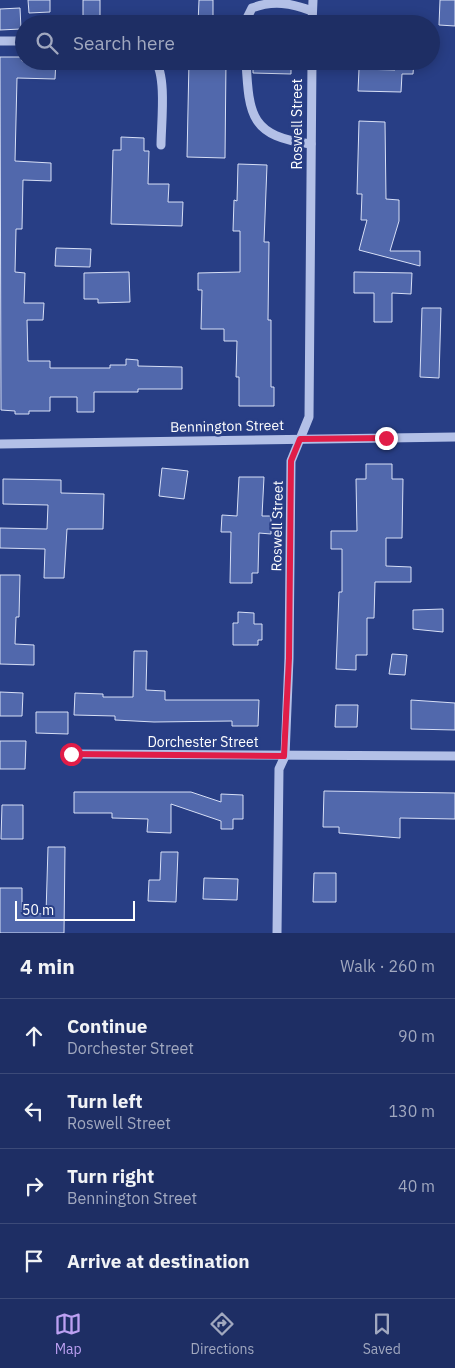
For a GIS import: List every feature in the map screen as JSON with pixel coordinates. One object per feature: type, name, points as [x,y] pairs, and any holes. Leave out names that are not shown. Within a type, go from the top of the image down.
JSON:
[{"type":"street","points":[[312,15],[313,0]]},
{"type":"street","points":[[248,15],[252,8],[265,3],[296,5],[312,11]]},
{"type":"street","points":[[0,41],[15,41]]},
{"type":"street","points":[[160,70],[162,85],[161,145]]},
{"type":"street","points":[[247,70],[248,93],[256,118],[263,130],[276,136],[311,144]]},
{"type":"street","name":"Roswell Street","points":[[277,933],[280,769],[284,756],[289,658],[291,461],[309,417],[312,70]]},
{"type":"street","name":"Bennington Street","points":[[0,444],[455,437]]},
{"type":"street","name":"Dorchester Street","points":[[71,754],[455,756]]},
{"type":"building","points":[[28,0],[50,0],[50,12],[29,13]]},
{"type":"building","points":[[83,0],[100,0],[100,15],[83,15]]},
{"type":"building","points":[[199,0],[213,0],[213,15],[198,15]]},
{"type":"building","points":[[440,0],[455,0],[455,26],[440,25]]},
{"type":"building","points":[[20,8],[20,15],[15,15],[15,29],[0,30],[0,9]]},
{"type":"building","points":[[0,57],[15,57],[15,70],[56,70],[55,79],[17,78],[15,161],[51,163],[51,181],[23,180],[22,229],[16,229],[15,272],[25,273],[24,303],[44,303],[43,320],[27,320],[28,361],[50,361],[50,368],[110,368],[110,365],[126,365],[126,359],[138,360],[138,366],[182,367],[182,389],[94,392],[94,412],[77,412],[77,397],[50,397],[50,411],[29,411],[29,414],[15,414],[15,411],[1,410]]},
{"type":"building","points":[[189,70],[226,70],[225,158],[187,157]]},
{"type":"building","points":[[253,70],[291,70],[291,74],[253,73]]},
{"type":"building","points":[[359,70],[413,70],[413,74],[402,74],[401,92],[358,91]]},
{"type":"building","points":[[359,121],[385,122],[386,199],[399,200],[399,221],[390,251],[420,251],[420,266],[359,250],[367,220],[361,220],[362,194],[357,194]]},
{"type":"building","points":[[121,137],[144,138],[144,151],[149,151],[148,184],[169,184],[168,202],[183,202],[182,226],[111,224],[113,150],[121,150]]},
{"type":"building","points":[[238,164],[267,165],[264,242],[269,242],[268,320],[271,320],[271,387],[274,387],[274,406],[239,406],[239,377],[236,377],[237,341],[224,341],[224,329],[201,329],[202,290],[198,290],[198,273],[240,272],[240,231],[233,231],[234,200],[237,201]]},
{"type":"building","points":[[56,248],[91,249],[90,267],[55,266]]},
{"type":"building","points":[[129,272],[130,302],[98,303],[98,299],[84,299],[84,273]]},
{"type":"building","points":[[354,272],[412,273],[411,294],[392,293],[392,322],[374,322],[374,293],[354,293]]},
{"type":"building","points":[[422,308],[441,308],[439,378],[420,377]]},
{"type":"building","points":[[366,464],[392,464],[392,479],[403,479],[402,538],[386,538],[386,566],[411,567],[411,582],[375,582],[374,618],[367,618],[367,655],[356,655],[356,670],[336,669],[339,592],[342,592],[342,549],[331,549],[331,531],[357,531],[356,479],[366,479]]},
{"type":"building","points":[[162,468],[188,471],[184,499],[159,496]]},
{"type":"building","points":[[239,477],[264,477],[262,516],[271,516],[271,534],[259,533],[258,573],[252,573],[252,583],[230,583],[231,532],[221,532],[222,515],[237,516]]},
{"type":"building","points":[[3,479],[61,480],[61,493],[104,494],[103,529],[67,529],[64,578],[44,578],[45,549],[0,548],[0,528],[47,529],[48,505],[3,504]]},
{"type":"building","points":[[0,575],[20,575],[19,617],[16,617],[15,644],[34,645],[34,665],[0,664]]},
{"type":"building","points":[[443,609],[443,632],[413,629],[413,610]]},
{"type":"building","points":[[238,612],[254,613],[254,624],[262,624],[262,640],[258,640],[258,645],[233,645],[233,623],[238,623]]},
{"type":"building","points":[[134,651],[147,651],[146,690],[165,691],[165,700],[259,700],[258,726],[232,726],[232,721],[154,722],[115,720],[115,716],[74,715],[75,693],[103,694],[103,697],[133,697]]},
{"type":"building","points":[[392,654],[407,655],[405,675],[389,674]]},
{"type":"building","points":[[0,692],[23,693],[22,716],[0,716]]},
{"type":"building","points":[[411,700],[455,703],[455,730],[411,729]]},
{"type":"building","points":[[336,705],[358,705],[357,727],[335,727]]},
{"type":"building","points":[[36,712],[68,712],[68,734],[36,733]]},
{"type":"building","points":[[0,741],[26,741],[25,769],[0,769]]},
{"type":"building","points":[[324,791],[455,793],[455,819],[400,818],[400,838],[339,833],[339,827],[323,827]]},
{"type":"building","points":[[74,792],[191,792],[221,802],[221,794],[243,795],[243,819],[233,819],[233,829],[221,829],[221,821],[171,804],[171,833],[147,832],[148,819],[112,818],[112,813],[74,813]]},
{"type":"building","points":[[2,805],[23,805],[23,839],[1,839]]},
{"type":"building","points":[[48,847],[65,847],[64,933],[0,933],[0,888],[22,888],[22,913],[46,914]]},
{"type":"building","points":[[161,852],[178,852],[176,902],[148,901],[149,880],[160,880]]},
{"type":"building","points":[[314,873],[336,873],[336,902],[313,902]]},
{"type":"building","points":[[204,878],[238,879],[237,900],[203,899]]},
{"type":"route","points":[[71,754],[284,756],[289,658],[291,461],[300,439],[386,438]]}]
